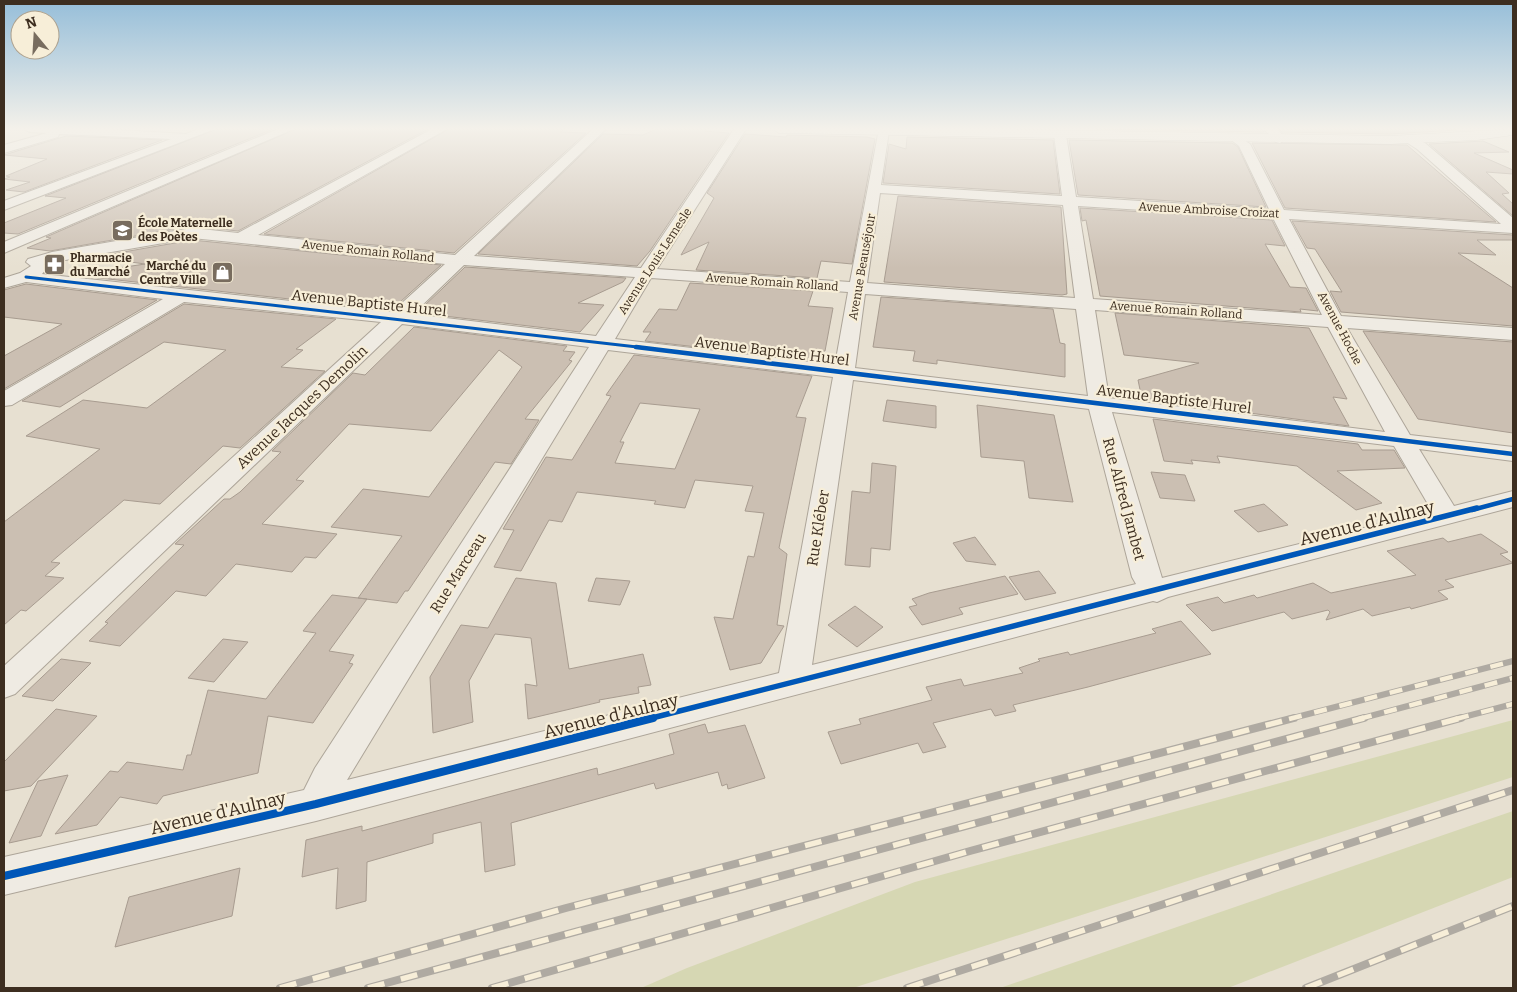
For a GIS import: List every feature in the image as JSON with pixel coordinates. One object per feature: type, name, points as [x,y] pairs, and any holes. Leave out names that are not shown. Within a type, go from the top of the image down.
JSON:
[{"type":"street","points":[[4,206],[86,175]]},
{"type":"street","points":[[4,248],[178,175]]},
{"type":"street","points":[[241,238],[356,175]]},
{"type":"street","name":"Avenue Jacques Demolin","points":[[4,685],[551,175]]},
{"type":"street","name":"Avenue Louis Lemesle","points":[[603,344],[710,175]]},
{"type":"street","name":"Avenue Beauséjour","points":[[844,373],[877,175]]},
{"type":"street","name":"Rue Alfred Jambet","points":[[1067,175],[1083,303],[1099,403],[1146,577],[1157,592]]},
{"type":"street","name":"Avenue Hoche","points":[[1259,175],[1278,215],[1399,439],[1448,516]]},
{"type":"street","points":[[1455,175],[1513,226]]},
{"type":"street","name":"Avenue Ambroise Croizat","points":[[875,189],[1278,215],[1513,226]]},
{"type":"street","name":"Avenue Romain Rolland","points":[[30,270],[192,233],[460,260],[1513,334]]},
{"type":"street","name":"Avenue Baptiste Hurel","points":[[4,258],[30,270],[180,296],[397,318],[1513,454]]},
{"type":"street","points":[[4,283],[30,270]]},
{"type":"street","points":[[4,400],[180,296]]},
{"type":"street","name":"Rue Marceau","points":[[316,804],[328,779],[603,344]]},
{"type":"street","name":"Rue Kléber","points":[[793,684],[844,373]]},
{"type":"street","name":"Avenue d'Aulnay","points":[[4,876],[316,804],[1157,592],[1513,499]]},
{"type":"green space","points":[[1513,720],[1513,777],[853,988],[641,988],[687,968],[915,882]]},
{"type":"green space","points":[[1513,811],[1513,877],[1228,988],[1000,988]]},
{"type":"building","points":[[68,175],[24,192],[6,190],[30,182],[4,179],[10,177],[6,176]]},
{"type":"building","points":[[98,175],[161,175],[18,234],[4,233],[4,223],[66,198],[45,196]]},
{"type":"building","points":[[189,175],[342,175],[238,231],[192,226],[50,251],[27,248],[51,238],[46,237]]},
{"type":"building","points":[[367,175],[539,175],[454,253],[264,234]]},
{"type":"building","points":[[560,175],[701,175],[650,251],[637,266],[478,254]]},
{"type":"building","points":[[718,175],[868,175],[852,264],[821,261],[817,278],[696,270],[709,242],[681,255],[714,198],[707,193]]},
{"type":"building","points":[[884,175],[1058,175],[1060,194],[883,183]]},
{"type":"building","points":[[1075,175],[1251,175],[1266,207],[1078,195]]},
{"type":"building","points":[[1268,175],[1442,175],[1496,222],[1285,208]]},
{"type":"building","points":[[1466,175],[1490,175],[1509,193],[1502,194],[1513,204],[1513,216]]},
{"type":"building","points":[[898,196],[1061,207],[1067,294],[884,282]]},
{"type":"building","points":[[1080,208],[1272,220],[1285,246],[1265,244],[1290,287],[1306,288],[1318,311],[1300,309],[1301,312],[1100,296],[1086,220],[1082,221]]},
{"type":"building","points":[[1292,221],[1513,235],[1513,240],[1477,240],[1496,255],[1458,253],[1513,288],[1513,326],[1341,312],[1330,291],[1342,292],[1315,249],[1307,248]]},
{"type":"building","points":[[192,240],[441,265],[399,303],[362,299],[353,306],[72,275],[145,264],[95,257]]},
{"type":"building","points":[[465,267],[626,278],[623,282],[578,303],[604,305],[580,332],[427,314],[434,307],[424,306]]},
{"type":"building","points":[[690,283],[813,291],[808,306],[833,308],[825,351],[822,351],[818,361],[645,341],[651,332],[643,332],[659,309],[677,310]]},
{"type":"building","points":[[26,284],[157,300],[4,389],[4,356],[62,324],[4,317],[4,290]]},
{"type":"building","points":[[881,297],[1053,309],[1060,343],[1065,344],[1065,377],[937,360],[937,364],[913,361],[915,351],[873,347]]},
{"type":"building","points":[[184,304],[336,319],[296,349],[303,350],[281,367],[325,371],[240,448],[223,446],[160,504],[124,500],[51,562],[60,563],[45,576],[64,578],[26,611],[21,610],[4,625],[4,522],[100,449],[26,436],[83,400],[147,408],[226,350],[164,342],[60,407],[22,401]]},
{"type":"building","points":[[1115,313],[1309,328],[1347,399],[1333,397],[1349,426],[1142,399],[1138,380],[1199,363],[1124,355]]},
{"type":"building","points":[[414,327],[567,346],[563,351],[575,352],[569,360],[572,361],[525,419],[539,420],[511,464],[495,462],[408,591],[405,591],[397,603],[358,598],[402,536],[331,527],[363,489],[429,497],[522,367],[499,350],[431,431],[349,424],[296,480],[304,481],[262,524],[337,534],[316,558],[305,557],[292,572],[236,564],[206,596],[176,591],[120,646],[89,641],[108,623],[105,622],[184,545],[175,544],[224,499],[230,499],[240,492],[281,452],[272,451],[353,373],[365,375]]},
{"type":"building","points":[[1363,331],[1513,342],[1513,433],[1418,419]]},
{"type":"building","points":[[634,355],[812,376],[796,417],[806,418],[779,548],[787,554],[777,625],[784,626],[761,663],[730,670],[714,617],[733,619],[748,556],[754,557],[764,513],[745,511],[753,486],[695,480],[685,508],[654,504],[656,501],[577,492],[562,522],[549,520],[521,571],[494,567],[514,530],[503,529],[546,457],[572,460],[611,396],[606,395]],"holes":[[[640,403],[700,409],[675,469],[615,463],[624,442],[620,442]]]},
{"type":"building","points":[[887,400],[936,406],[936,428],[883,421]]},
{"type":"building","points":[[977,405],[1054,415],[1073,502],[1029,498],[1024,461],[981,457]]},
{"type":"building","points":[[1153,419],[1358,444],[1362,450],[1394,450],[1405,468],[1337,471],[1382,503],[1356,510],[1297,466],[1217,456],[1220,463],[1191,460],[1193,464],[1164,461]]},
{"type":"building","points":[[872,463],[896,466],[890,550],[871,548],[870,567],[845,565],[852,491],[870,493]]},
{"type":"building","points":[[1151,472],[1185,475],[1195,501],[1160,498]]},
{"type":"building","points":[[1264,504],[1288,525],[1258,532],[1234,511]]},
{"type":"building","points":[[1481,534],[1508,552],[1500,554],[1513,563],[1445,580],[1454,587],[1438,591],[1448,599],[1411,609],[1410,607],[1372,616],[1363,609],[1326,620],[1330,612],[1328,610],[1292,619],[1284,612],[1212,631],[1186,605],[1218,597],[1224,603],[1254,595],[1257,598],[1313,583],[1331,593],[1416,575],[1387,551],[1443,538],[1448,542]]},
{"type":"building","points":[[975,537],[996,565],[966,561],[953,543]]},
{"type":"building","points":[[1039,571],[1056,593],[1025,600],[1009,577]]},
{"type":"building","points":[[1005,576],[1018,594],[959,608],[963,614],[922,625],[909,607],[917,605],[912,599],[929,593]]},
{"type":"building","points":[[516,578],[556,583],[569,669],[643,654],[651,685],[638,687],[639,693],[599,700],[600,702],[528,719],[525,684],[537,686],[531,638],[495,634],[469,681],[473,722],[433,733],[430,677],[461,625],[488,628]]},
{"type":"building","points":[[596,578],[630,581],[620,605],[588,601]]},
{"type":"building","points":[[332,595],[367,599],[329,651],[354,655],[349,663],[353,664],[313,723],[268,716],[258,773],[163,796],[157,804],[120,797],[97,825],[55,834],[110,771],[118,772],[127,762],[183,770],[187,755],[191,755],[208,690],[266,699],[316,633],[303,631]]},
{"type":"building","points":[[855,606],[883,627],[857,647],[828,625]]},
{"type":"building","points":[[1181,621],[1211,654],[1013,705],[1016,711],[995,716],[991,709],[933,723],[946,747],[923,753],[918,743],[841,764],[828,732],[861,724],[859,719],[932,700],[926,687],[961,679],[964,686],[1023,673],[1019,668],[1040,661],[1038,659],[1068,652],[1070,655],[1156,633],[1152,629]]},
{"type":"building","points":[[223,639],[248,642],[214,682],[188,678]]},
{"type":"building","points":[[61,659],[91,663],[53,701],[22,696]]},
{"type":"building","points":[[56,709],[97,716],[31,786],[4,791],[4,762]]},
{"type":"building","points":[[705,724],[708,733],[745,725],[765,778],[728,789],[727,784],[722,786],[718,772],[656,789],[654,783],[511,823],[515,865],[485,872],[481,822],[433,834],[433,843],[367,862],[366,901],[336,909],[338,868],[302,877],[306,840],[362,826],[362,831],[597,768],[598,775],[674,754],[669,734]]},
{"type":"building","points":[[68,775],[41,836],[9,843],[38,781]]},
{"type":"building","points":[[240,868],[232,916],[115,947],[129,897]]},
{"type":"railway","points":[[1289,719],[1513,661]]},
{"type":"railway","points":[[1359,719],[1513,678]]},
{"type":"railway","points":[[1456,719],[1513,704]]},
{"type":"railway","points":[[280,988],[566,908],[1294,718]]},
{"type":"railway","points":[[368,988],[1364,718]]},
{"type":"railway","points":[[492,988],[970,851],[1461,718]]},
{"type":"railway","points":[[907,988],[1513,790]]},
{"type":"railway","points":[[1306,988],[1513,906]]},
{"type":"cycle path","points":[[26,277],[181,296],[397,318],[1513,454]]},
{"type":"cycle path","points":[[4,876],[316,804],[1513,499]]},
{"type":"place","name":"École Maternelle des Poètes","points":[[122,230]]},
{"type":"place","name":"Pharmacie du Marché","points":[[54,265]]},
{"type":"place","name":"Marché du Centre Ville","points":[[222,273]]}]
